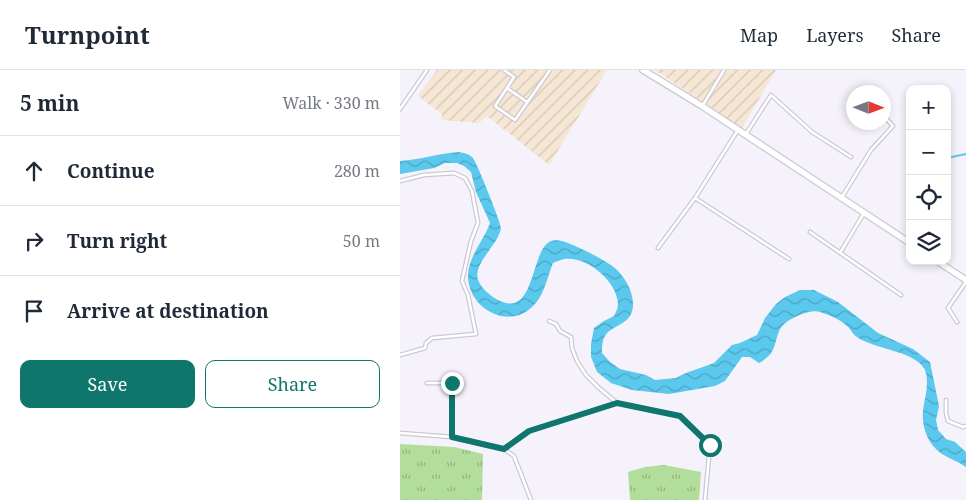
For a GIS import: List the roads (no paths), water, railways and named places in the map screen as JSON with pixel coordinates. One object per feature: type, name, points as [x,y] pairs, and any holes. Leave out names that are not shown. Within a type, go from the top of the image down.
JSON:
[{"type":"street","points":[[643,70],[702,106],[906,240]]},
{"type":"street","points":[[943,265],[966,281]]},
{"type":"lane","points":[[400,108],[428,70]]},
{"type":"lane","points":[[504,70],[514,77],[495,106],[515,120],[550,70]]},
{"type":"lane","points":[[702,106],[724,70]]},
{"type":"lane","points":[[507,88],[527,102]]},
{"type":"lane","points":[[745,135],[771,95],[812,132],[851,157]]},
{"type":"lane","points":[[658,248],[695,198],[738,130]]},
{"type":"lane","points":[[841,198],[871,150],[889,130]]},
{"type":"lane","points":[[400,180],[439,172],[454,173],[465,178],[472,191],[478,223],[471,241],[462,281],[468,295],[476,334],[432,338],[426,343],[425,348],[400,355]]},
{"type":"lane","points":[[695,198],[789,259]]},
{"type":"lane","points":[[840,253],[864,214]]},
{"type":"lane","points":[[810,232],[901,295]]},
{"type":"lane","points":[[957,322],[948,308],[966,281]]},
{"type":"lane","points":[[549,321],[556,324],[560,331],[571,337],[572,348],[577,361],[586,375],[617,403],[680,416],[710,445],[705,500]]},
{"type":"lane","points":[[427,383],[452,383],[452,437]]},
{"type":"lane","points":[[946,400],[948,421],[963,427],[966,426]]},
{"type":"lane","points":[[504,449],[529,431],[617,403]]},
{"type":"lane","points":[[400,433],[452,437],[504,449],[514,456],[531,500]]},
{"type":"water","points":[[459,152],[473,158],[500,224],[499,235],[481,262],[477,275],[483,288],[498,300],[510,304],[519,300],[526,292],[531,281],[539,256],[544,247],[551,241],[562,241],[590,253],[619,272],[626,281],[633,301],[632,313],[629,317],[607,333],[604,338],[602,353],[620,369],[646,375],[655,380],[676,378],[714,363],[732,345],[757,335],[765,318],[776,304],[785,297],[800,290],[814,290],[838,302],[878,333],[913,349],[930,362],[939,406],[936,420],[938,430],[946,439],[955,442],[966,452],[966,467],[942,454],[928,438],[923,418],[927,379],[925,370],[920,364],[904,354],[864,341],[841,321],[824,313],[809,312],[787,322],[780,329],[774,348],[769,356],[759,363],[750,357],[742,357],[725,381],[715,386],[669,394],[632,390],[611,383],[597,372],[591,357],[594,328],[614,316],[618,304],[616,295],[607,279],[591,266],[573,259],[564,259],[553,263],[545,287],[531,308],[511,317],[500,316],[490,312],[481,306],[474,297],[468,276],[473,255],[490,223],[476,192],[471,172],[457,163],[445,163],[434,168],[400,174],[400,161]]},
{"type":"waterway","points":[[951,157],[966,154]]}]
